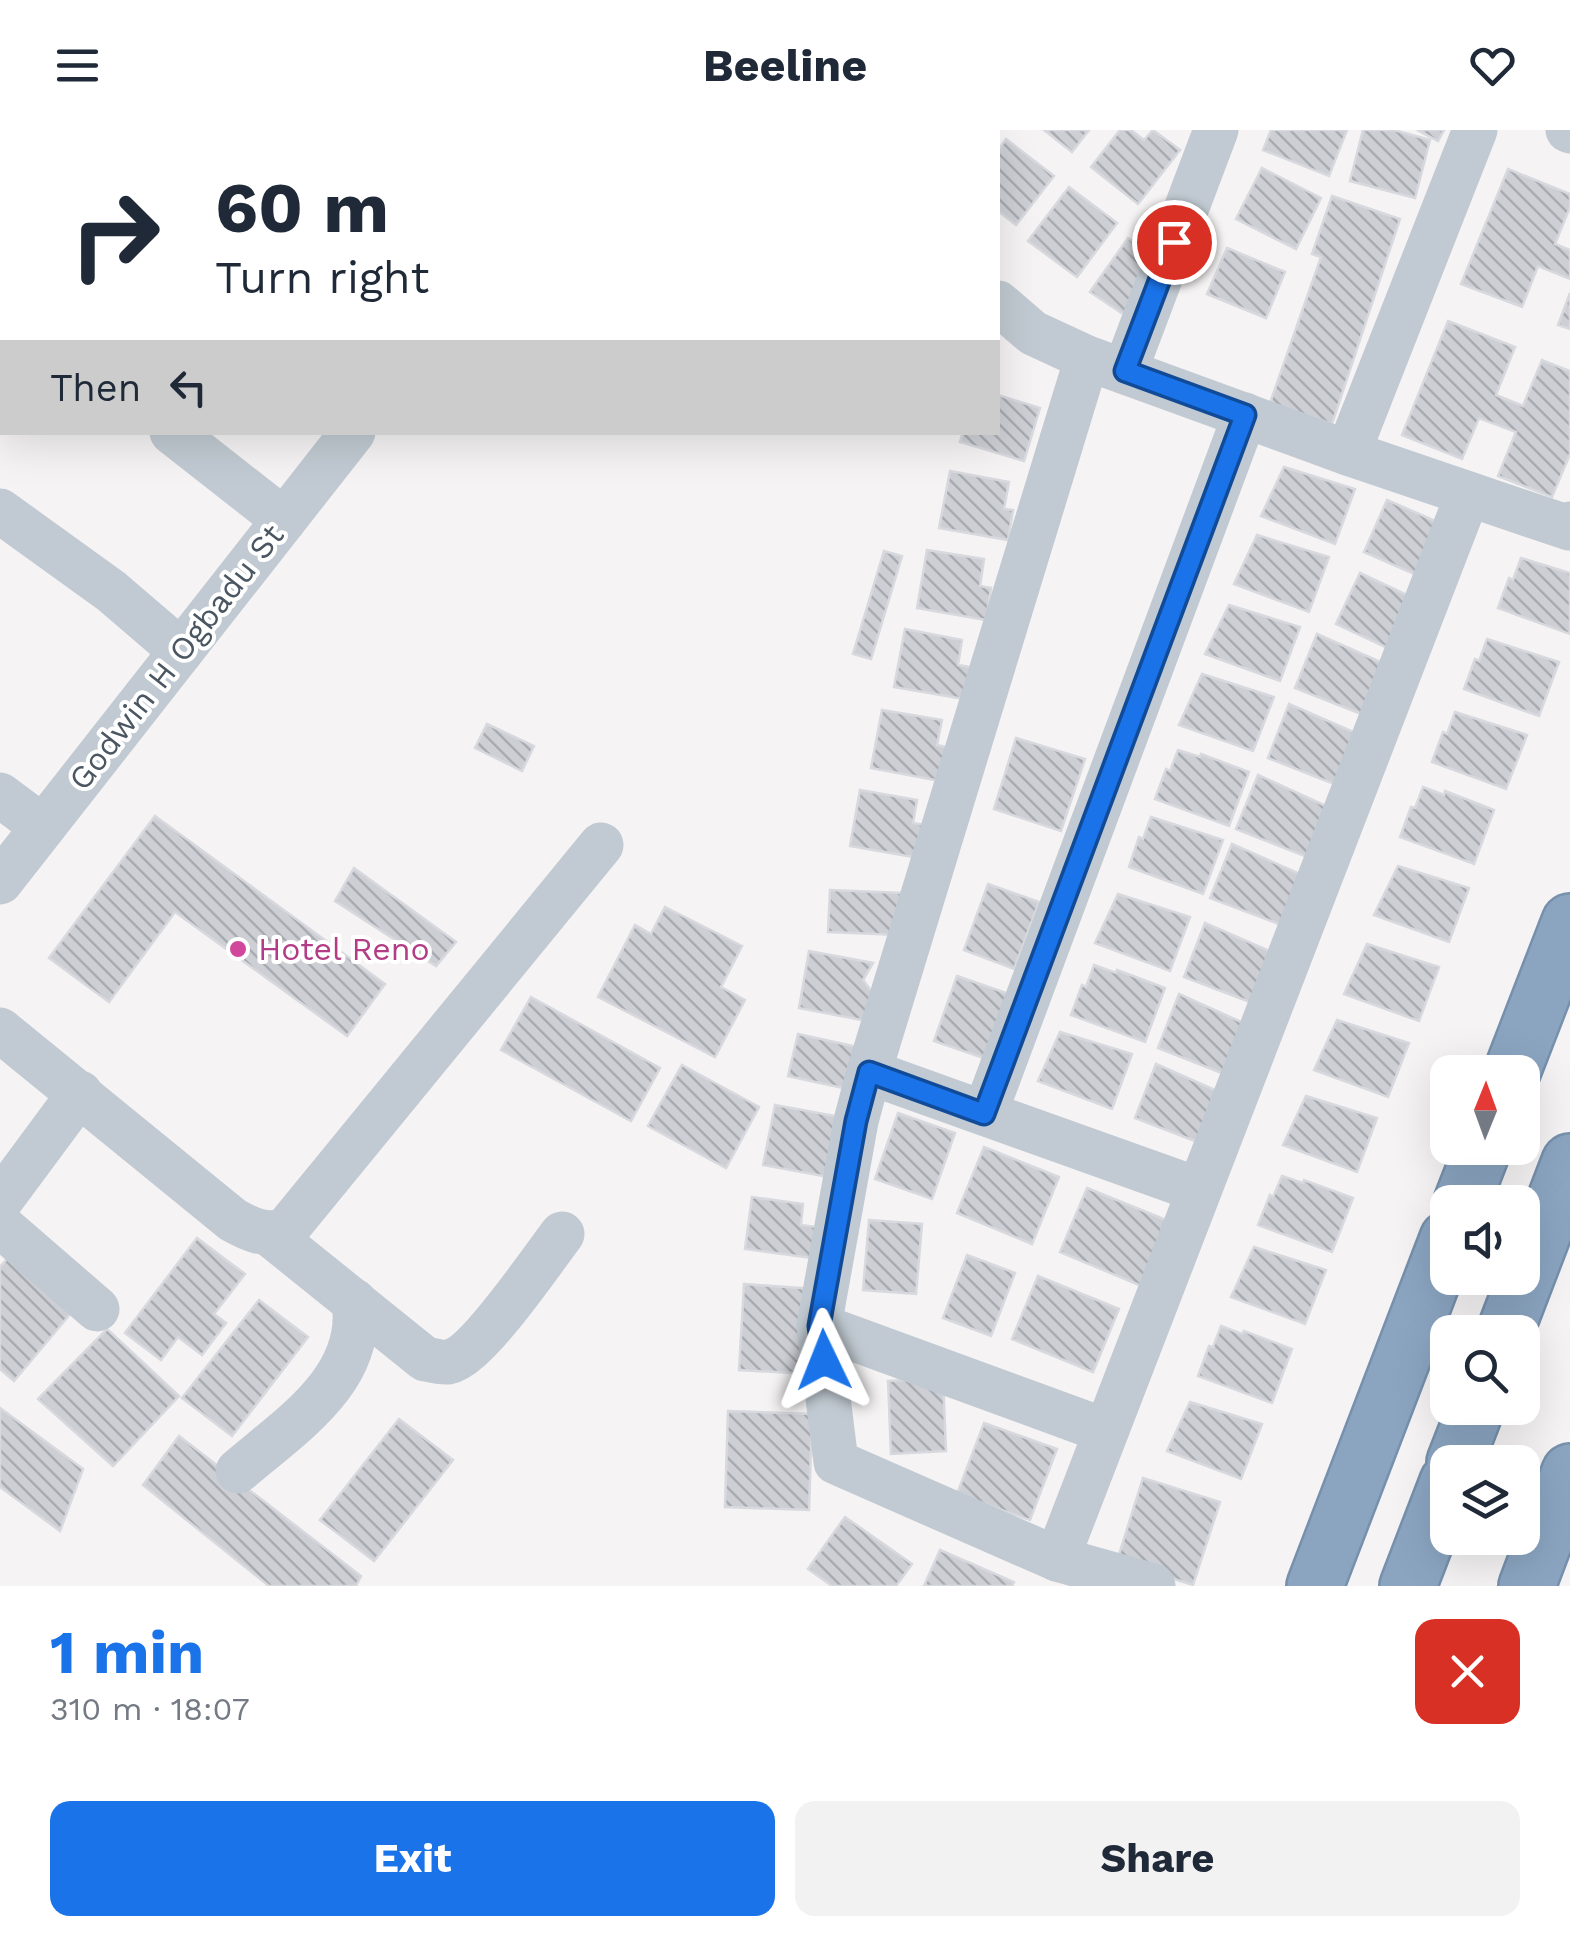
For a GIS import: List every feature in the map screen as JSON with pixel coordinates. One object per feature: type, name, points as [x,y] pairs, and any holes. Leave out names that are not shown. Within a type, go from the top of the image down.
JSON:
[{"type":"highway","points":[[1519,1055],[1570,922]]},
{"type":"highway","points":[[1512,1315],[1570,1162]]},
{"type":"highway","points":[[1315,1586],[1430,1286]]},
{"type":"highway","points":[[1527,1586],[1570,1472]]},
{"type":"highway","points":[[1408,1586],[1430,1529]]},
{"type":"street","points":[[1348,453],[1475,130]]},
{"type":"street","points":[[1153,1586],[1057,1559],[836,1462],[819,1326],[856,1121],[869,1072],[1106,364],[1207,135]]},
{"type":"street","points":[[1000,305],[1033,333],[1106,364],[1348,453],[1569,528],[1570,524]]},
{"type":"street","points":[[984,1114],[1245,415]]},
{"type":"street","points":[[176,435],[284,520]]},
{"type":"street","name":"Godwin H Ogbadu St","points":[[0,882],[351,435]]},
{"type":"street","points":[[1057,1559],[1468,494]]},
{"type":"street","points":[[0,511],[112,591],[182,651]]},
{"type":"street","points":[[0,796],[43,827]]},
{"type":"street","points":[[270,1235],[285,1231],[332,1176],[601,845]]},
{"type":"street","points":[[0,1030],[233,1220],[251,1231],[270,1235],[425,1359],[448,1362],[467,1353],[562,1234]]},
{"type":"street","points":[[869,1072],[1199,1190]]},
{"type":"street","points":[[0,1201],[80,1093]]},
{"type":"street","points":[[0,1226],[97,1309]]},
{"type":"street","points":[[238,1471],[320,1400],[354,1342],[354,1301]]},
{"type":"street","points":[[819,1326],[1106,1431]]},
{"type":"building","points":[[1044,130],[1089,130],[1072,152]]},
{"type":"building","points":[[1120,130],[1131,130],[1144,140],[1153,130],[1180,150],[1138,204],[1091,167]]},
{"type":"building","points":[[1271,130],[1347,130],[1329,176],[1263,150]]},
{"type":"building","points":[[1363,130],[1394,130],[1430,140],[1415,198],[1350,181]]},
{"type":"building","points":[[1417,130],[1444,130],[1438,141]]},
{"type":"building","points":[[1006,139],[1054,176],[1016,225],[1000,213],[1000,147]]},
{"type":"building","points":[[1262,168],[1321,198],[1296,249],[1236,219]]},
{"type":"building","points":[[1508,169],[1570,194],[1570,207],[1555,244],[1570,250],[1570,279],[1538,266],[1522,307],[1461,284]]},
{"type":"building","points":[[1069,187],[1117,223],[1077,277],[1028,241]]},
{"type":"building","points":[[1332,196],[1400,219],[1332,424],[1270,403],[1321,257],[1312,254]]},
{"type":"building","points":[[1128,238],[1179,272],[1141,326],[1090,292]]},
{"type":"building","points":[[1227,248],[1285,272],[1266,318],[1207,294]]},
{"type":"building","points":[[1570,293],[1570,329],[1558,325]]},
{"type":"building","points":[[1448,321],[1515,347],[1496,395],[1523,406],[1542,360],[1570,371],[1570,454],[1552,497],[1498,476],[1516,432],[1479,418],[1462,459],[1402,435]]},
{"type":"building","points":[[1000,396],[1040,408],[1024,461],[960,442],[962,435],[1000,435]]},
{"type":"building","points":[[1284,467],[1355,489],[1335,544],[1261,516]]},
{"type":"building","points":[[950,471],[1009,482],[1004,509],[1013,510],[1008,540],[939,528]]},
{"type":"building","points":[[1387,500],[1449,527],[1426,579],[1364,552]]},
{"type":"building","points":[[1257,535],[1329,557],[1309,612],[1234,584]]},
{"type":"building","points":[[927,550],[984,559],[980,586],[991,588],[986,620],[917,608]]},
{"type":"building","points":[[884,551],[902,556],[871,659],[853,654]]},
{"type":"building","points":[[1521,558],[1570,573],[1570,634],[1498,608]]},
{"type":"building","points":[[1360,573],[1420,601],[1396,652],[1336,624]]},
{"type":"building","points":[[1229,605],[1300,627],[1280,681],[1205,654]]},
{"type":"building","points":[[905,629],[962,640],[958,665],[970,667],[964,699],[894,687]]},
{"type":"building","points":[[1317,634],[1385,664],[1369,717],[1295,688]]},
{"type":"building","points":[[1487,639],[1559,662],[1539,716],[1464,689]]},
{"type":"building","points":[[1202,674],[1274,697],[1253,751],[1179,725]]},
{"type":"building","points":[[1289,704],[1358,734],[1342,787],[1268,758]]},
{"type":"building","points":[[882,710],[942,720],[937,745],[946,747],[940,781],[871,768]]},
{"type":"building","points":[[1455,712],[1527,735],[1506,789],[1432,762]]},
{"type":"building","points":[[487,724],[534,746],[522,771],[475,748]]},
{"type":"building","points":[[1016,738],[1085,759],[1061,831],[994,809]]},
{"type":"building","points":[[1178,750],[1249,772],[1229,826],[1155,799]]},
{"type":"building","points":[[1258,775],[1326,806],[1310,858],[1236,829]]},
{"type":"building","points":[[1423,787],[1494,810],[1474,864],[1400,837]]},
{"type":"building","points":[[860,790],[917,800],[913,823],[925,825],[919,858],[850,846]]},
{"type":"building","points":[[155,816],[385,984],[347,1036],[175,912],[109,1002],[49,958]]},
{"type":"building","points":[[1151,817],[1223,840],[1203,894],[1129,867]]},
{"type":"building","points":[[1232,844],[1300,874],[1284,926],[1210,898]]},
{"type":"building","points":[[1398,866],[1469,888],[1449,942],[1374,915]]},
{"type":"building","points":[[354,868],[456,942],[436,966],[335,901]]},
{"type":"building","points":[[988,884],[1039,902],[1014,969],[964,950]]},
{"type":"building","points":[[830,890],[902,893],[900,935],[828,932]]},
{"type":"building","points":[[1118,894],[1190,917],[1170,971],[1095,943]]},
{"type":"building","points":[[665,907],[742,946],[721,987],[745,1000],[715,1057],[598,997],[635,925],[651,934]]},
{"type":"building","points":[[1205,923],[1274,953],[1258,1005],[1184,977]]},
{"type":"building","points":[[1367,944],[1439,967],[1419,1021],[1344,994]]},
{"type":"building","points":[[809,951],[873,963],[863,980],[872,992],[867,1021],[799,1008]]},
{"type":"building","points":[[1094,965],[1165,988],[1145,1042],[1071,1015]]},
{"type":"building","points":[[957,976],[1012,995],[989,1060],[934,1041]]},
{"type":"building","points":[[1179,994],[1248,1025],[1232,1077],[1158,1048]]},
{"type":"building","points":[[531,997],[660,1068],[631,1121],[501,1050]]},
{"type":"building","points":[[1337,1020],[1409,1043],[1388,1097],[1314,1070]]},
{"type":"building","points":[[1060,1032],[1132,1054],[1112,1109],[1038,1081]]},
{"type":"building","points":[[798,1034],[862,1048],[852,1090],[788,1076]]},
{"type":"building","points":[[1156,1064],[1224,1094],[1208,1146],[1135,1118]]},
{"type":"building","points":[[682,1065],[759,1107],[726,1168],[648,1126]]},
{"type":"building","points":[[1306,1096],[1377,1118],[1357,1172],[1283,1145]]},
{"type":"building","points":[[775,1105],[835,1116],[834,1178],[763,1165]]},
{"type":"building","points":[[898,1113],[955,1133],[932,1199],[875,1179]]},
{"type":"building","points":[[984,1147],[1059,1177],[1032,1244],[957,1213]]},
{"type":"building","points":[[1282,1176],[1353,1198],[1332,1252],[1258,1225]]},
{"type":"building","points":[[1087,1188],[1171,1222],[1144,1287],[1060,1252]]},
{"type":"building","points":[[752,1197],[803,1204],[801,1225],[824,1228],[820,1259],[745,1249]]},
{"type":"building","points":[[869,1220],[922,1224],[916,1294],[863,1290]]},
{"type":"building","points":[[197,1238],[245,1274],[214,1314],[226,1323],[202,1355],[178,1337],[161,1360],[125,1333]]},
{"type":"building","points":[[1254,1247],[1326,1270],[1305,1324],[1231,1297]]},
{"type":"building","points":[[12,1253],[77,1306],[14,1381],[0,1369],[0,1267]]},
{"type":"building","points":[[967,1255],[1015,1273],[991,1336],[943,1318]]},
{"type":"building","points":[[1038,1276],[1119,1309],[1093,1372],[1012,1339]]},
{"type":"building","points":[[744,1284],[814,1289],[809,1374],[739,1370]]},
{"type":"building","points":[[259,1300],[308,1337],[232,1436],[182,1398]]},
{"type":"building","points":[[1221,1326],[1292,1349],[1272,1403],[1198,1376]]},
{"type":"building","points":[[107,1329],[179,1396],[113,1466],[38,1399]]},
{"type":"building","points":[[943,1378],[946,1451],[891,1454],[888,1381]]},
{"type":"building","points":[[1190,1402],[1262,1424],[1241,1479],[1167,1451]]},
{"type":"building","points":[[0,1408],[83,1469],[60,1531],[0,1487]]},
{"type":"building","points":[[728,1411],[812,1414],[809,1510],[725,1507]]},
{"type":"building","points":[[399,1419],[453,1460],[374,1561],[320,1520]]},
{"type":"building","points":[[984,1423],[1057,1449],[1030,1520],[957,1494]]},
{"type":"building","points":[[179,1436],[361,1576],[356,1586],[269,1586],[143,1485]]},
{"type":"building","points":[[1143,1478],[1220,1502],[1193,1585],[1117,1561]]},
{"type":"building","points":[[845,1517],[912,1564],[896,1586],[832,1586],[808,1569]]},
{"type":"building","points":[[940,1550],[1014,1582],[1012,1586],[924,1586]]},
{"type":"place","name":"Hotel Reno","points":[[238,949]]},
{"type":"route","points":[[824,1360],[819,1326],[856,1121],[869,1072],[984,1114],[1245,415],[1125,371],[1174,242]]}]
